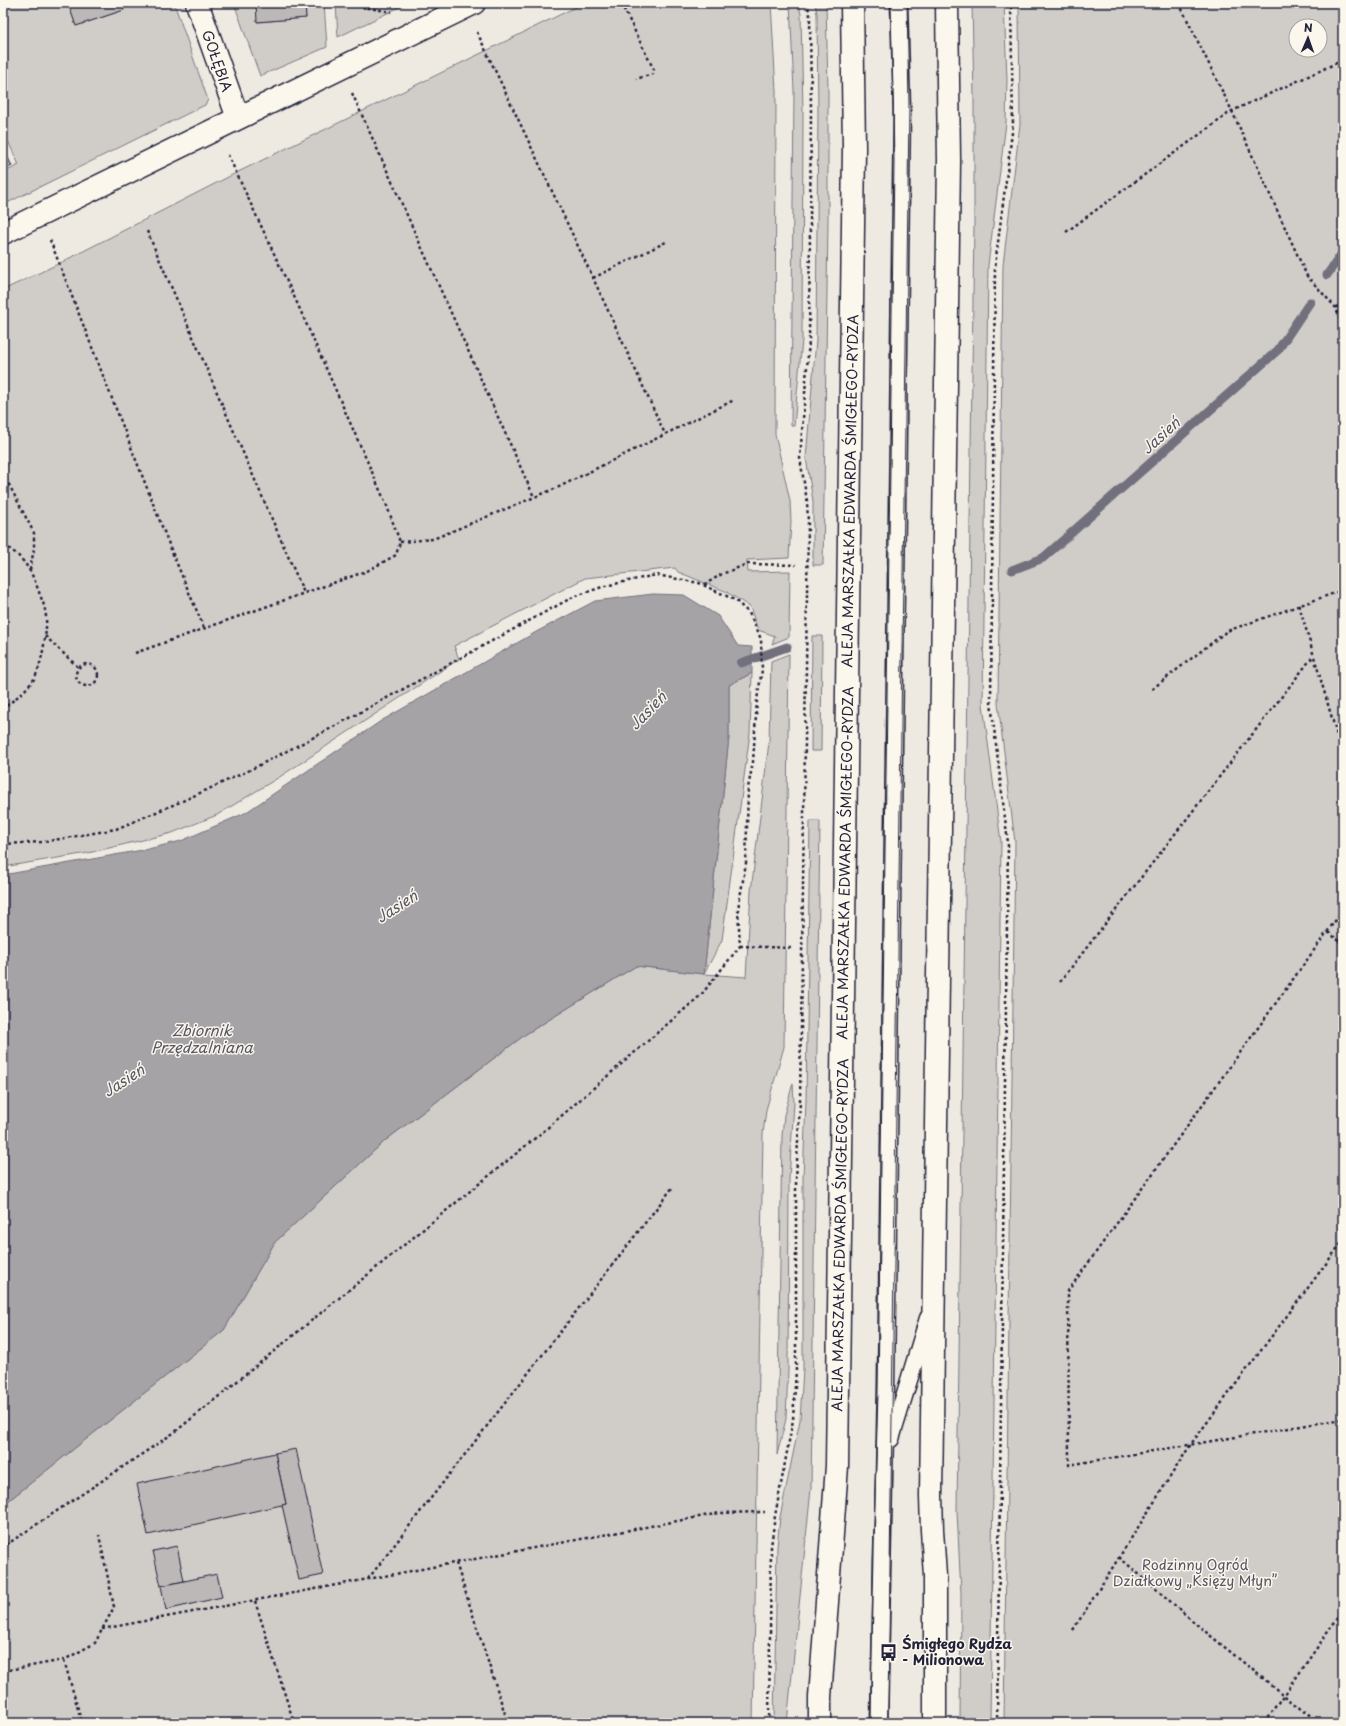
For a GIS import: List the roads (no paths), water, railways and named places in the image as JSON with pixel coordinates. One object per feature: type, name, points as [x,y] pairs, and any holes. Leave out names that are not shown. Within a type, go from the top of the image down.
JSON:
[{"type":"main road","name":"GOŁĘBIA","points":[[197,3],[238,118]]},
{"type":"main road","points":[[3,233],[474,3]]},
{"type":"main road","name":"ALEJA MARSZAŁKA EDWARDA ŚMIGŁEGO-RYDZA","points":[[820,1723],[820,1697],[837,1466],[854,148],[852,3]]},
{"type":"main road","points":[[935,1723],[936,1616],[931,1496],[949,161],[947,3]]},
{"type":"lane","points":[[879,1723],[884,1468],[902,108],[899,3]]},
{"type":"lane","points":[[884,1468],[893,1430],[926,1325],[934,1290]]},
{"type":"water","name":"Zbiornik Przędzalniana","points":[[653,594],[684,595],[718,616],[738,646],[752,647],[752,673],[729,685],[729,737],[704,974],[636,966],[526,1034],[386,1140],[275,1242],[224,1330],[3,1505],[3,875],[148,849],[181,841],[245,813],[381,721],[538,631],[595,601]]},
{"type":"waterway","name":"Jasień","points":[[1327,275],[1343,252]]},
{"type":"waterway","name":"Jasień","points":[[1012,570],[1043,558],[1278,350],[1310,302]]},
{"type":"waterway","name":"Jasień","points":[[741,663],[787,647]]},
{"type":"tram line","points":[[871,1723],[873,1560],[878,1393],[894,161],[891,3]]},
{"type":"tram line","points":[[888,1723],[909,104],[907,3]]},
{"type":"place","name":"Śmigłego Rydza - Milionowa","points":[[889,1652]]},
{"type":"park label","name":"Rodzinny Ogród Działkowy „Księży Młyn”","points":[[1195,1574]]}]
